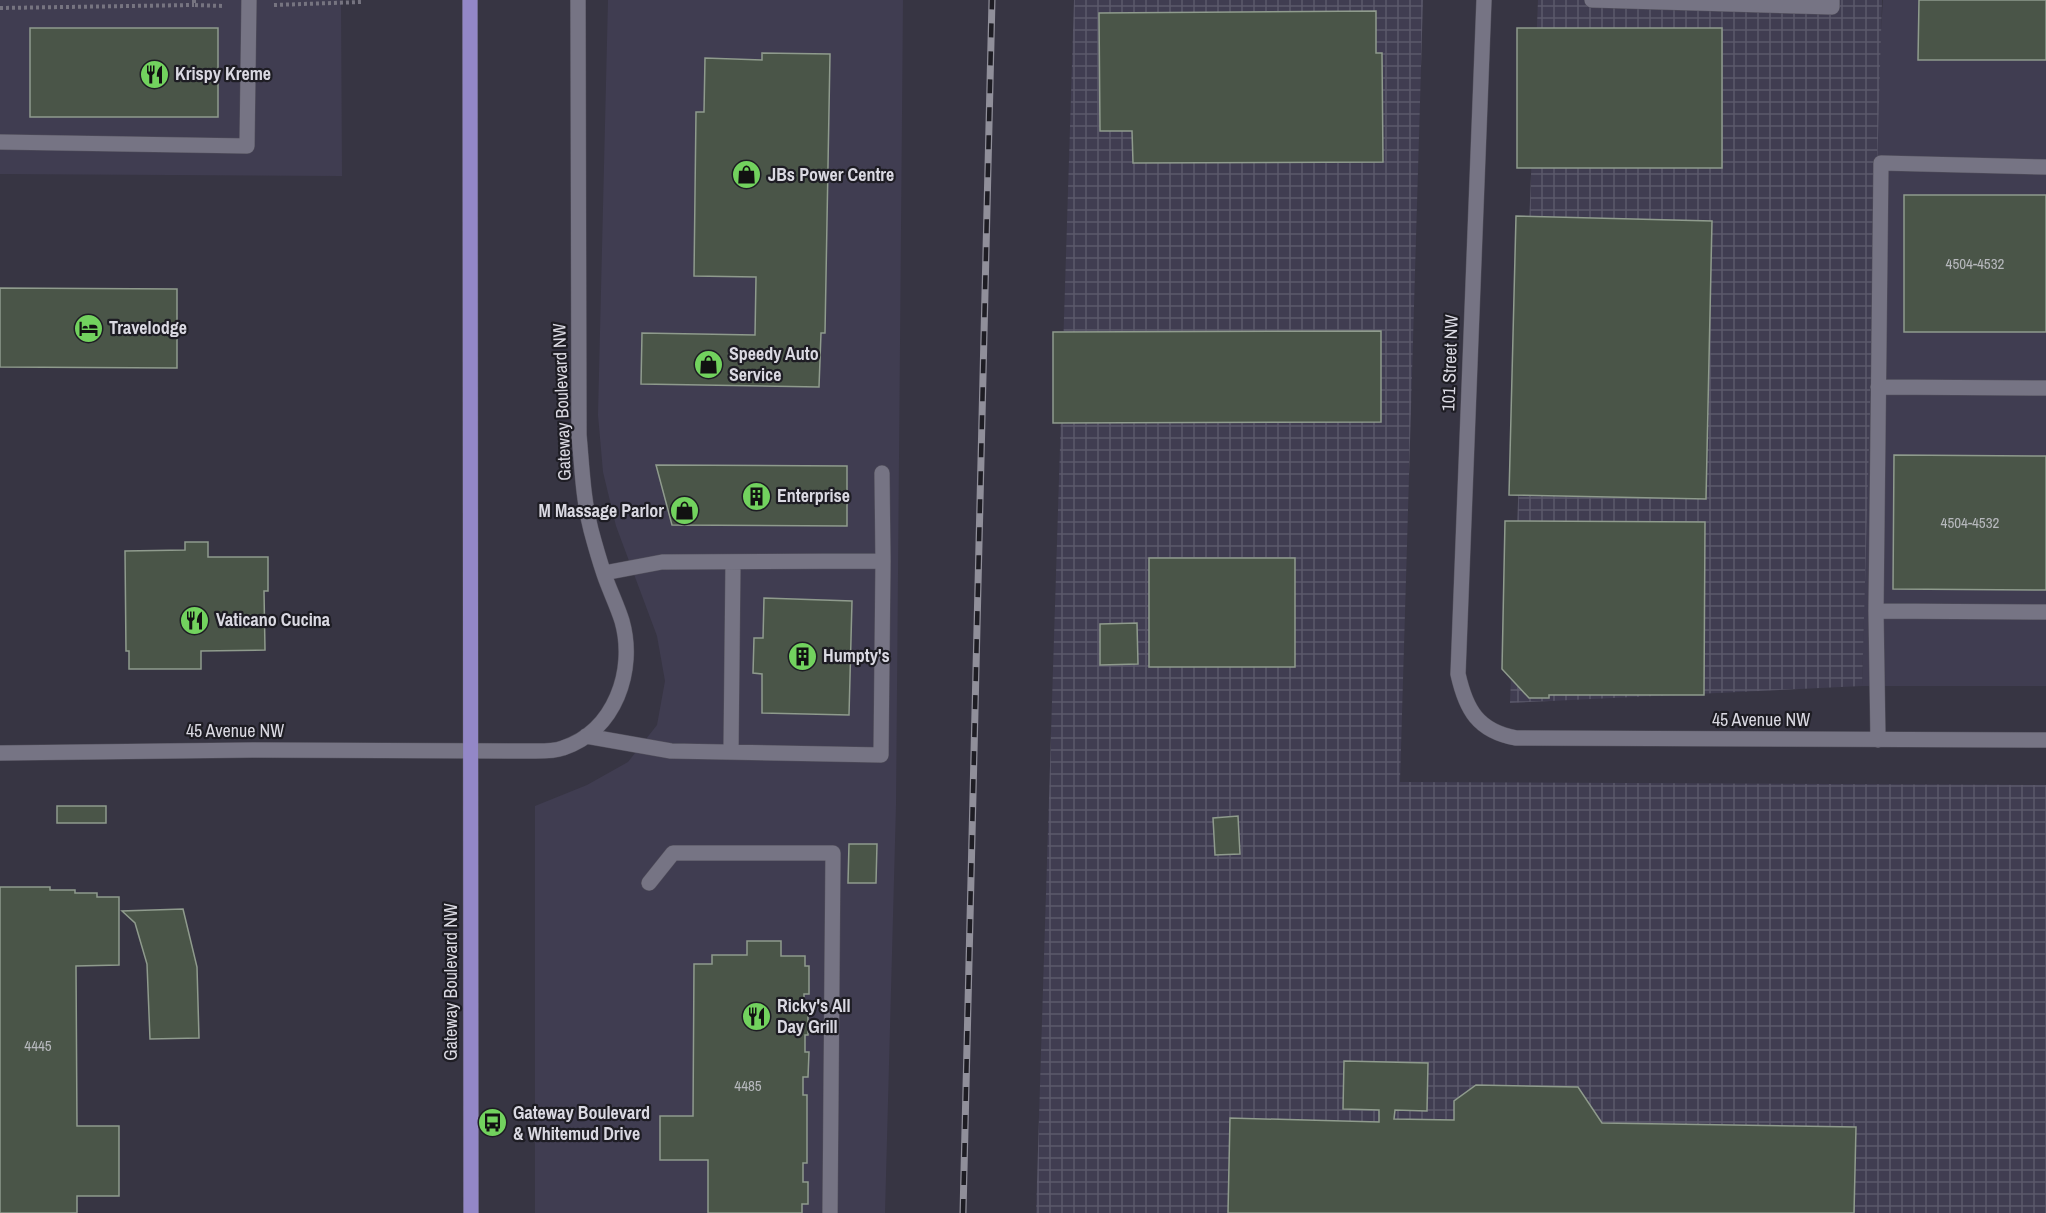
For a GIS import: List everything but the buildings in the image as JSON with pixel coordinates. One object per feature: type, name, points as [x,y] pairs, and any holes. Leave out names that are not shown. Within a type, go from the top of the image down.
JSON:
[{"type":"main road","name":"Gateway Boulevard NW","points":[[470,0],[471,1213]]},
{"type":"street","points":[[0,142],[247,146],[249,0]]},
{"type":"street","name":"Gateway Boulevard NW","points":[[470,751],[527,752],[562,748],[586,736],[606,717],[618,698],[624,678],[627,651],[622,622],[604,573],[587,508],[579,435],[578,0]]},
{"type":"street","name":"101 Street NW","points":[[1479,723],[1462,694],[1458,674],[1484,0]]},
{"type":"street","points":[[1592,0],[1832,7],[1832,0]]},
{"type":"street","points":[[1878,740],[1876,611],[1881,163],[2046,166]]},
{"type":"street","points":[[1878,387],[2046,388]]},
{"type":"street","points":[[586,736],[671,751],[881,755],[882,473]]},
{"type":"street","points":[[604,573],[662,562],[883,561]]},
{"type":"street","points":[[731,752],[733,563]]},
{"type":"street","points":[[1876,611],[2046,612]]},
{"type":"street","name":"45 Avenue NW","points":[[1479,723],[1498,735],[1516,738],[2046,740]]},
{"type":"street","name":"45 Avenue NW","points":[[0,753],[470,751]]},
{"type":"street","points":[[649,883],[673,853],[833,853],[830,1213]]},
{"type":"path","points":[[0,8],[194,5]]},
{"type":"shaded area","points":[[0,0],[341,0],[342,176],[0,174]]},
{"type":"shaded area","points":[[608,0],[903,0],[896,805],[885,1213],[535,1213],[535,806],[587,785],[628,762],[657,725],[665,681],[657,636],[616,526],[603,472],[598,415]]},
{"type":"shaded area","points":[[1074,0],[1423,0],[1400,782],[2046,785],[2046,1213],[1036,1213]]},
{"type":"shaded area","points":[[1538,0],[1882,0],[1862,686],[1510,703]]},
{"type":"shaded area","points":[[1883,0],[2046,0],[2046,686],[1862,686],[1875,117]]},
{"type":"railway","points":[[963,1213],[992,0]]},
{"type":"place","name":"Krispy Kreme","points":[[154,74]]},
{"type":"place","name":"JBs Power Centre","points":[[747,175]]},
{"type":"place","name":"Travelodge","points":[[88,328]]},
{"type":"place","name":"Speedy Auto Service","points":[[708,364]]},
{"type":"place","name":"Enterprise","points":[[756,496]]},
{"type":"place","name":"M Massage Parlor","points":[[685,511]]},
{"type":"place","name":"Vaticano Cucina","points":[[195,620]]},
{"type":"place","name":"Humpty's","points":[[802,656]]},
{"type":"place","name":"Ricky's All Day Grill","points":[[756,1016]]},
{"type":"place","name":"Gateway Boulevard & Whitemud Drive","points":[[492,1123]]}]
